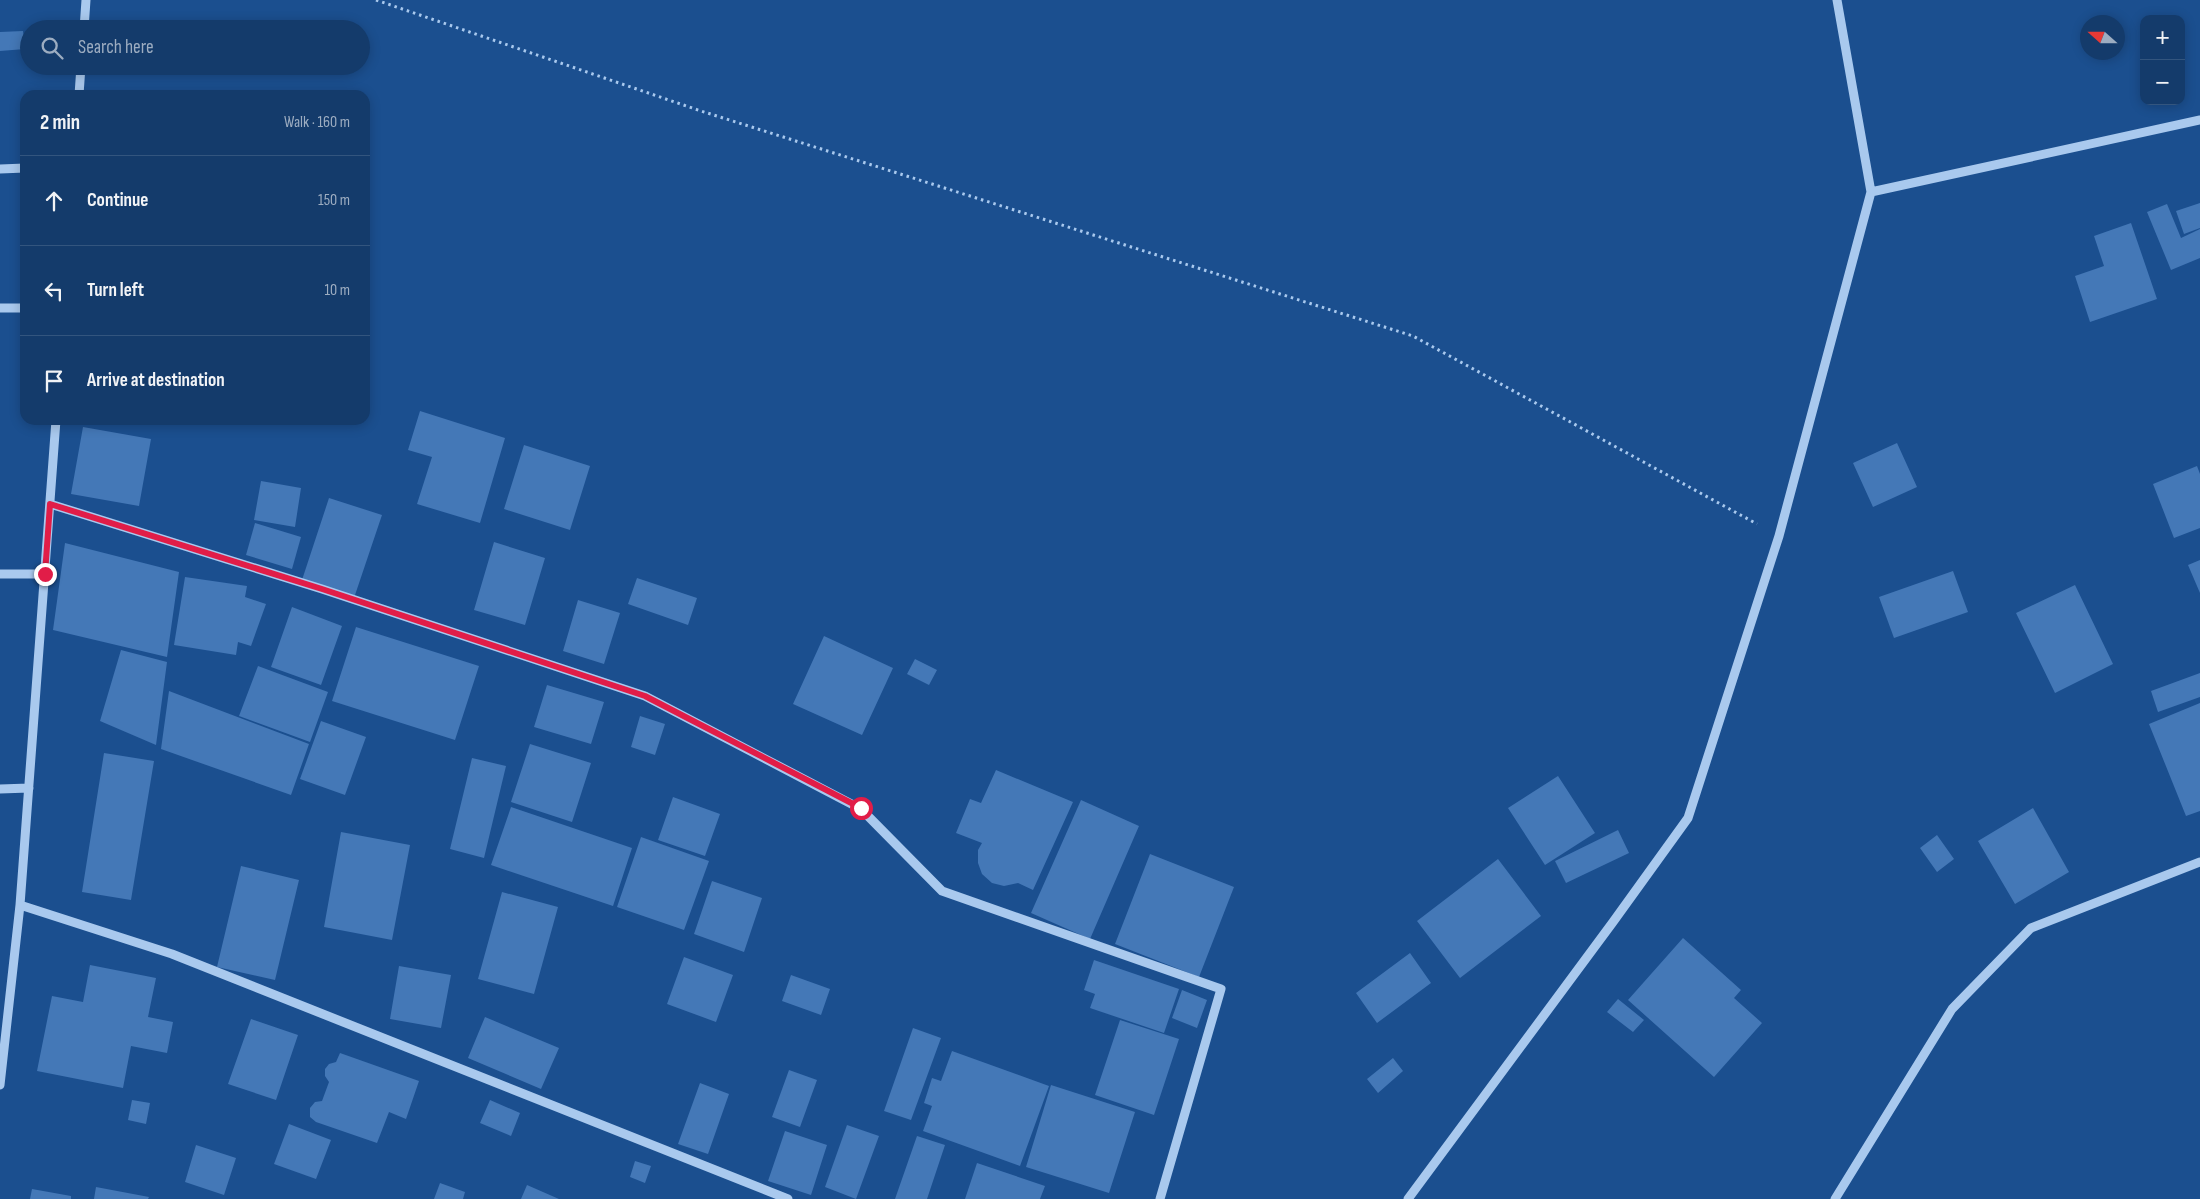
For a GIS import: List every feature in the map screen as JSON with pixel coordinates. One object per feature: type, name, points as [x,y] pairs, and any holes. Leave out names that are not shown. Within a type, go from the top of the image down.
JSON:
[{"type":"street","points":[[85,20],[86,0]]},
{"type":"street","points":[[1408,1199],[1688,818],[1779,536],[1871,192],[1837,0]]},
{"type":"street","points":[[79,90],[80,75]]},
{"type":"street","points":[[1871,192],[2200,120]]},
{"type":"street","points":[[0,168],[20,168]]},
{"type":"street","points":[[0,308],[20,308]]},
{"type":"street","points":[[0,1084],[20,904],[56,425]]},
{"type":"street","points":[[50,504],[322,589],[645,696],[861,808],[942,891],[1221,990],[1160,1199]]},
{"type":"street","points":[[0,574],[45,574]]},
{"type":"street","points":[[0,789],[29,788]]},
{"type":"street","points":[[1835,1199],[1952,1009],[2032,928],[2200,862]]},
{"type":"street","points":[[20,904],[172,954],[788,1199]]},
{"type":"path","points":[[376,0],[701,111],[1413,336],[1779,536]]},
{"type":"building","points":[[20,31],[20,49],[0,51],[0,32]]},
{"type":"building","points":[[2200,203],[2200,228],[2184,234],[2176,211]]},
{"type":"building","points":[[2167,204],[2181,238],[2200,229],[2200,258],[2171,270],[2147,212]]},
{"type":"building","points":[[2131,223],[2157,299],[2090,322],[2075,276],[2104,266],[2094,236]]},
{"type":"building","points":[[420,411],[505,438],[480,523],[417,504],[432,457],[408,450]]},
{"type":"building","points":[[83,427],[151,439],[139,506],[71,494]]},
{"type":"building","points":[[1897,443],[1917,487],[1873,507],[1853,463]]},
{"type":"building","points":[[524,445],[590,466],[570,530],[504,509]]},
{"type":"building","points":[[2197,466],[2200,474],[2200,528],[2174,538],[2153,484]]},
{"type":"building","points":[[261,481],[301,488],[295,527],[254,520]]},
{"type":"building","points":[[329,498],[382,515],[354,598],[302,580]]},
{"type":"building","points":[[255,523],[301,537],[292,569],[246,555]]},
{"type":"building","points":[[494,542],[545,558],[525,625],[474,610]]},
{"type":"building","points":[[65,543],[179,572],[167,657],[53,630]]},
{"type":"building","points":[[2200,560],[2200,593],[2188,565]]},
{"type":"building","points":[[1953,571],[1968,612],[1894,638],[1879,597]]},
{"type":"building","points":[[185,577],[247,586],[245,597],[266,604],[251,646],[238,642],[236,655],[174,645]]},
{"type":"building","points":[[637,578],[697,598],[688,625],[628,604]]},
{"type":"building","points":[[2075,585],[2113,664],[2055,693],[2016,613]]},
{"type":"building","points":[[578,600],[620,613],[604,664],[563,651]]},
{"type":"building","points":[[292,607],[342,626],[321,685],[271,667]]},
{"type":"building","points":[[356,627],[479,666],[455,740],[332,701]]},
{"type":"building","points":[[824,636],[893,668],[862,735],[793,704]]},
{"type":"building","points":[[121,650],[167,662],[156,745],[100,721]]},
{"type":"building","points":[[915,659],[937,670],[929,685],[907,674]]},
{"type":"building","points":[[258,666],[328,692],[310,742],[239,716]]},
{"type":"building","points":[[2200,673],[2200,697],[2158,712],[2151,691]]},
{"type":"building","points":[[547,685],[604,702],[591,744],[534,727]]},
{"type":"building","points":[[169,691],[309,744],[291,795],[161,749]]},
{"type":"building","points":[[2200,703],[2200,811],[2186,816],[2149,724]]},
{"type":"building","points":[[640,716],[665,724],[655,755],[631,747]]},
{"type":"building","points":[[321,721],[366,737],[345,795],[300,779]]},
{"type":"building","points":[[530,744],[591,763],[572,822],[511,802]]},
{"type":"building","points":[[104,753],[154,761],[131,900],[82,892]]},
{"type":"building","points":[[472,758],[506,766],[484,858],[450,849]]},
{"type":"building","points":[[996,770],[1073,802],[1033,890],[1018,883],[1004,886],[992,883],[982,874],[978,863],[978,850],[982,843],[956,833],[970,799],[981,803]]},
{"type":"building","points":[[1558,776],[1595,833],[1545,865],[1508,808]]},
{"type":"building","points":[[673,797],[720,814],[705,856],[658,840]]},
{"type":"building","points":[[1081,800],[1139,826],[1090,939],[1031,913]]},
{"type":"building","points":[[511,807],[632,848],[613,906],[491,865]]},
{"type":"building","points":[[2033,808],[2069,872],[2015,904],[1978,841]]},
{"type":"building","points":[[1618,830],[1629,853],[1566,883],[1555,861]]},
{"type":"building","points":[[341,832],[410,845],[392,940],[324,927]]},
{"type":"building","points":[[1937,835],[1954,859],[1937,872],[1920,848]]},
{"type":"building","points":[[641,837],[709,861],[684,930],[617,907]]},
{"type":"building","points":[[1150,854],[1234,887],[1199,977],[1115,944]]},
{"type":"building","points":[[1498,859],[1541,916],[1460,978],[1417,921]]},
{"type":"building","points":[[241,866],[299,880],[275,980],[217,967]]},
{"type":"building","points":[[712,881],[762,898],[744,952],[694,934]]},
{"type":"building","points":[[502,892],[558,907],[534,994],[478,979]]},
{"type":"building","points":[[1683,938],[1741,990],[1734,998],[1762,1023],[1714,1077],[1628,1000]]},
{"type":"building","points":[[1410,953],[1431,983],[1377,1023],[1356,993]]},
{"type":"building","points":[[684,957],[733,975],[716,1022],[667,1004]]},
{"type":"building","points":[[1094,960],[1179,989],[1164,1033],[1090,1008],[1095,994],[1084,990]]},
{"type":"building","points":[[90,965],[156,978],[148,1017],[173,1022],[167,1053],[131,1046],[123,1088],[37,1071],[52,996],[83,1002]]},
{"type":"building","points":[[399,966],[451,975],[441,1028],[390,1019]]},
{"type":"building","points":[[791,975],[830,989],[821,1015],[782,1001]]},
{"type":"building","points":[[1182,990],[1207,1000],[1197,1028],[1172,1018]]},
{"type":"building","points":[[1618,999],[1644,1020],[1633,1032],[1607,1012]]},
{"type":"building","points":[[485,1017],[559,1048],[541,1089],[468,1058]]},
{"type":"building","points":[[251,1019],[298,1035],[276,1100],[228,1084]]},
{"type":"building","points":[[1120,1020],[1179,1039],[1154,1115],[1095,1095]]},
{"type":"building","points":[[913,1028],[941,1038],[911,1120],[884,1111]]},
{"type":"building","points":[[952,1051],[1049,1086],[1020,1166],[923,1131],[932,1106],[924,1103],[932,1078],[941,1081]]},
{"type":"building","points":[[340,1053],[419,1081],[406,1119],[389,1112],[377,1143],[316,1122],[310,1117],[310,1108],[315,1102],[322,1101],[329,1082],[325,1076],[325,1069],[329,1064],[336,1062]]},
{"type":"building","points":[[1393,1058],[1403,1071],[1378,1093],[1367,1079]]},
{"type":"building","points":[[789,1070],[817,1080],[800,1127],[772,1117]]},
{"type":"building","points":[[700,1083],[729,1094],[708,1154],[678,1144]]},
{"type":"building","points":[[1051,1085],[1135,1112],[1109,1193],[1026,1167]]},
{"type":"building","points":[[132,1100],[150,1103],[146,1124],[128,1120]]},
{"type":"building","points":[[490,1100],[520,1113],[511,1136],[480,1123]]},
{"type":"building","points":[[289,1124],[331,1140],[316,1179],[274,1164]]},
{"type":"building","points":[[847,1125],[879,1136],[856,1199],[825,1187]]},
{"type":"building","points":[[785,1131],[827,1145],[811,1195],[768,1181]]},
{"type":"building","points":[[917,1136],[945,1145],[927,1199],[895,1199]]},
{"type":"building","points":[[196,1145],[236,1158],[224,1195],[185,1182]]},
{"type":"building","points":[[635,1161],[651,1166],[645,1183],[630,1177]]},
{"type":"building","points":[[977,1163],[1045,1186],[1040,1199],[965,1199]]},
{"type":"building","points":[[440,1183],[465,1192],[463,1199],[434,1199]]},
{"type":"building","points":[[527,1185],[559,1199],[521,1199]]},
{"type":"building","points":[[96,1187],[149,1197],[148,1199],[94,1199]]},
{"type":"building","points":[[32,1189],[71,1196],[71,1199],[30,1199]]},
{"type":"route","points":[[45,574],[50,504],[322,589],[645,696],[861,808]]}]
